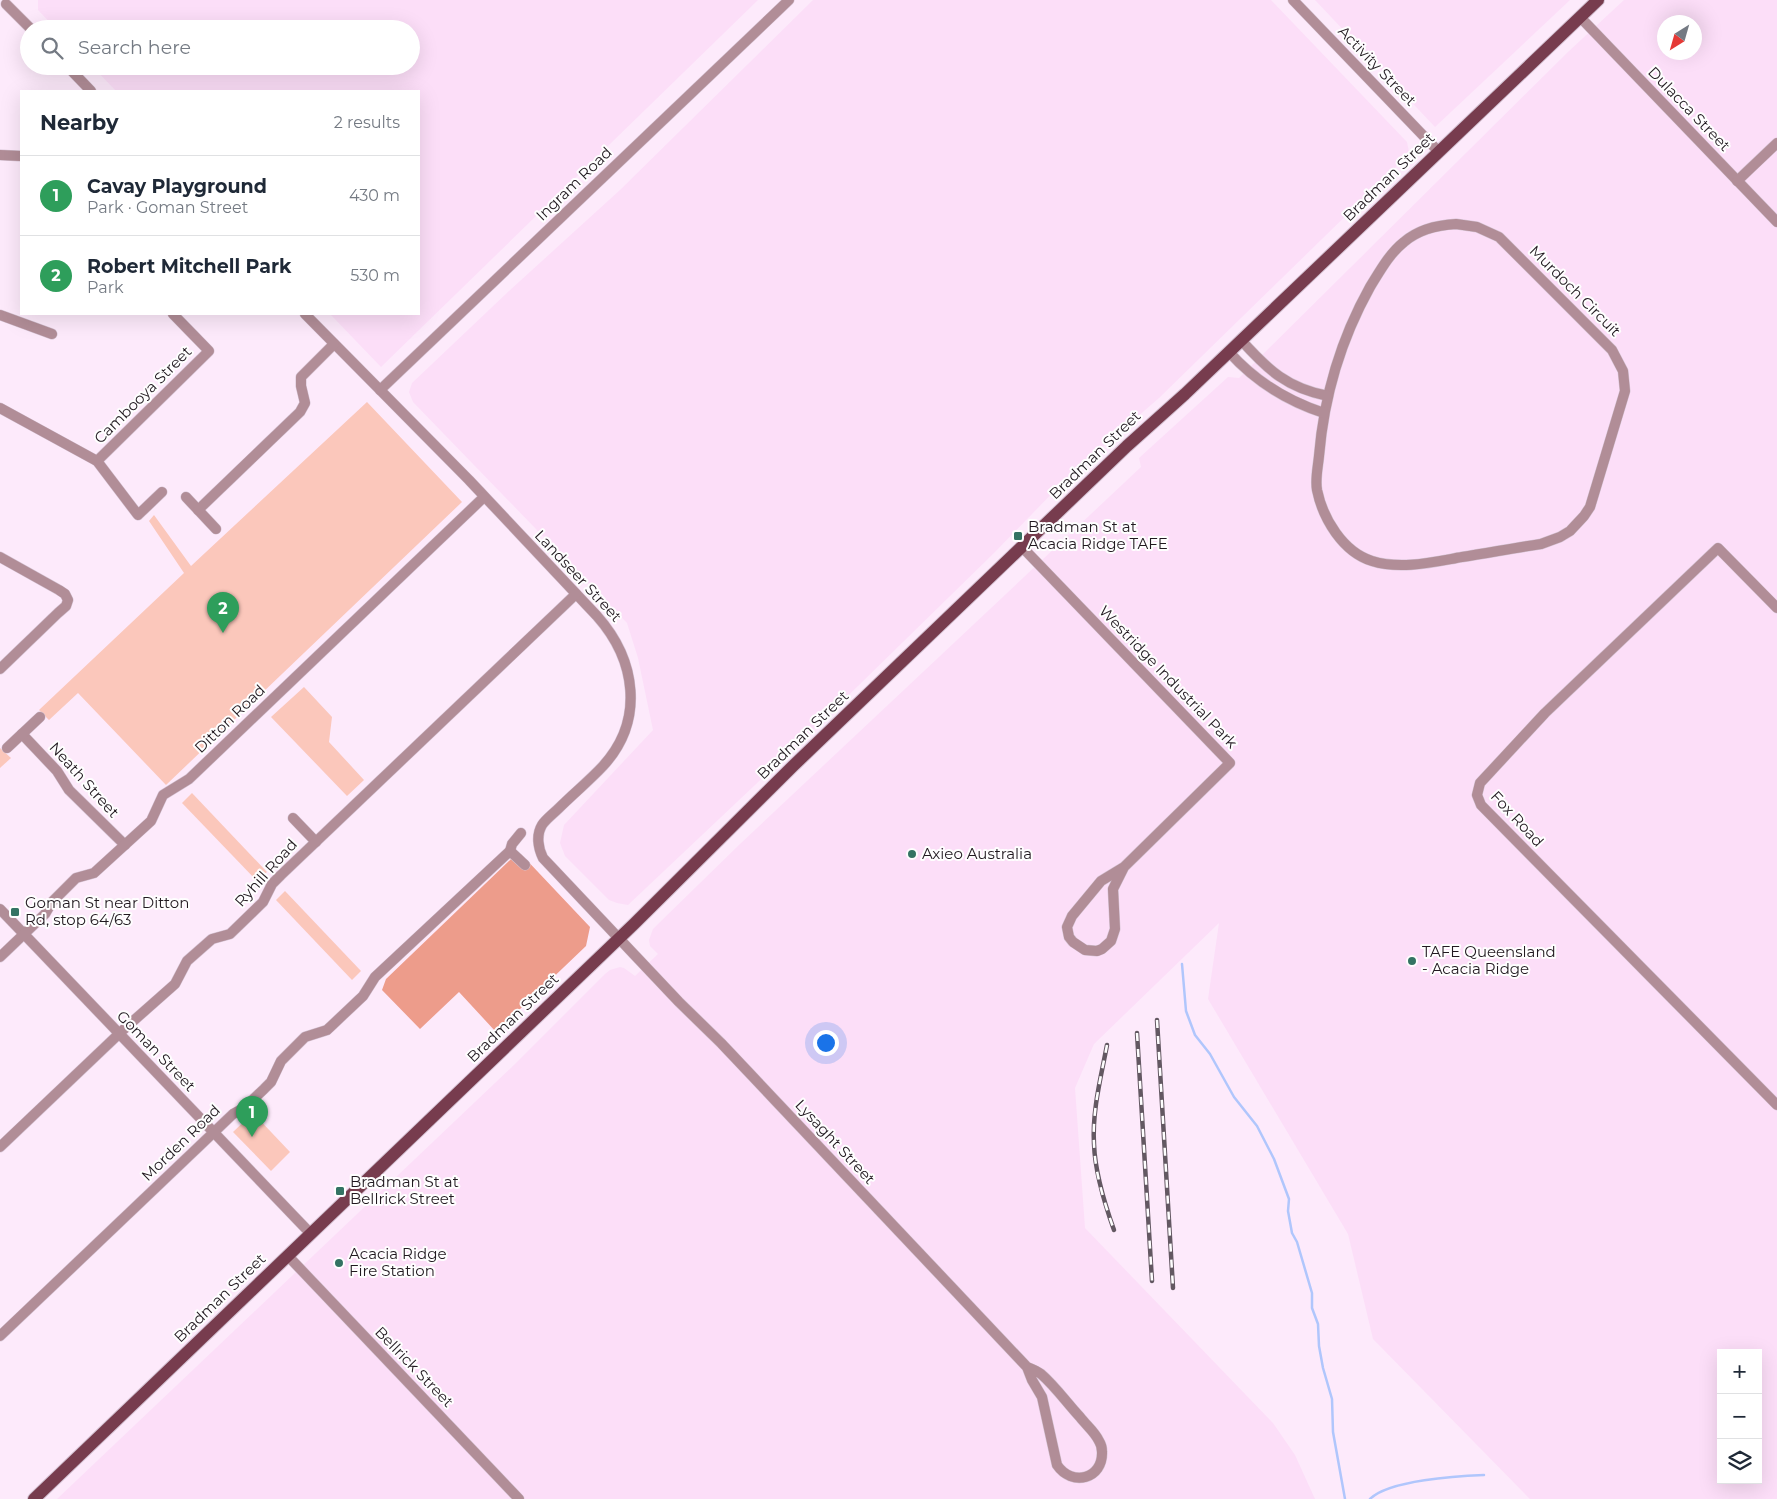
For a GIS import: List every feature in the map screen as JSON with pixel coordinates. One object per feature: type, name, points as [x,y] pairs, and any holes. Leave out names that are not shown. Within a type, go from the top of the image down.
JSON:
[{"type":"main road","name":"Bradman Street","points":[[34,1499],[619,938],[793,766],[1598,0]]},
{"type":"street","name":"Ingram Road","points":[[380,390],[790,0]]},
{"type":"street","name":"Activity Street","points":[[1293,0],[1439,152]]},
{"type":"street","points":[[4,5],[21,20]]},
{"type":"street","name":"Dulacca Street","points":[[1580,17],[1777,222]]},
{"type":"street","points":[[76,75],[90,90]]},
{"type":"street","points":[[1737,181],[1777,143]]},
{"type":"street","points":[[0,154],[20,156]]},
{"type":"street","name":"Murdoch Circuit","points":[[1456,224],[1477,227],[1488,231],[1508,245],[1612,350],[1625,378],[1623,401],[1590,507],[1570,531],[1541,544],[1417,564],[1392,565],[1362,557],[1346,546],[1327,520],[1317,489],[1324,413],[1338,358],[1348,332],[1367,293],[1386,261],[1403,242],[1420,231],[1443,225],[1456,224]]},
{"type":"street","name":"Cambooya Street","points":[[97,461],[209,351],[174,315]]},
{"type":"street","name":"Landseer Street","points":[[306,315],[604,623],[621,650],[629,677],[630,695],[629,713],[621,738],[613,753],[602,767],[544,823],[538,835],[539,846],[546,860],[619,938]]},
{"type":"street","points":[[0,316],[52,334]]},
{"type":"street","points":[[1241,340],[1264,365],[1288,383],[1304,390],[1328,396]]},
{"type":"street","points":[[198,510],[300,412],[305,403],[301,386],[302,377],[334,344]]},
{"type":"street","points":[[1229,352],[1251,374],[1276,392],[1307,408],[1324,413]]},
{"type":"street","points":[[0,408],[97,461],[138,515],[162,492]]},
{"type":"street","points":[[186,497],[216,529]]},
{"type":"street","name":"Ditton Road","points":[[0,957],[45,914],[52,902],[76,878],[94,873],[151,821],[164,795],[189,779],[484,497]]},
{"type":"street","name":"Westridge Industrial Park","points":[[1023,548],[1230,763],[1124,867],[1101,881],[1068,922],[1069,938],[1085,950],[1097,951],[1111,941],[1115,929],[1113,889],[1124,867]]},
{"type":"street","name":"Fox Road","points":[[1777,608],[1718,548],[1544,713],[1480,782],[1477,795],[1481,805],[1777,1105]]},
{"type":"street","points":[[0,557],[59,590],[65,594],[68,600],[66,606],[0,669]]},
{"type":"street","name":"Ryhill Road","points":[[0,1146],[119,1033],[175,984],[187,961],[212,939],[230,934],[263,902],[272,884],[576,594]]},
{"type":"street","points":[[7,748],[40,717]]},
{"type":"street","name":"Neath Street","points":[[22,734],[56,771],[69,790],[125,845]]},
{"type":"street","points":[[293,818],[316,842]]},
{"type":"street","name":"Morden Road","points":[[0,1336],[233,1114],[244,1108],[264,1089],[271,1082],[282,1061],[305,1038],[327,1030],[363,996],[375,977],[510,851],[512,844],[521,833]]},
{"type":"street","points":[[510,851],[525,865]]},
{"type":"street","name":"Goman Street","points":[[0,909],[311,1234]]},
{"type":"street","name":"Lysaght Street","points":[[619,938],[678,1002],[721,1043],[1027,1367],[1040,1373],[1100,1442],[1102,1457],[1092,1474],[1083,1478],[1072,1478],[1057,1465],[1042,1397],[1027,1367]]},
{"type":"street","name":"Bellrick Street","points":[[288,1256],[519,1499]]},
{"type":"shaded area","points":[[38,0],[758,0],[381,367],[331,315],[420,315],[420,90],[115,90],[101,75],[420,75],[420,20],[47,20],[38,10]]},
{"type":"shaded area","points":[[813,0],[1271,0],[1407,142],[1409,152],[1159,398],[1068,477],[995,552],[812,731],[628,905],[617,903],[609,900],[565,856],[560,843],[564,825],[653,730],[638,658],[627,623],[413,402],[409,392],[412,383],[620,190]]},
{"type":"shaded area","points":[[1315,0],[1570,0],[1435,127]]},
{"type":"shaded area","points":[[1624,0],[1777,0],[1777,1499],[1530,1499],[1373,1339],[1348,1234],[1208,999],[1219,923],[1094,1044],[1075,1088],[1085,1228],[1273,1423],[1295,1455],[1315,1499],[57,1499],[514,1065],[605,974],[610,970],[620,967],[635,976],[658,954],[650,946],[649,940],[653,929],[658,924],[740,844],[1141,467],[1139,458],[1228,377],[1239,378],[1569,51]]},
{"type":"shaded area","points":[[367,402],[462,502],[166,785],[78,693],[49,720],[39,710],[184,573],[149,521],[154,515],[191,566]]},
{"type":"shaded area","points":[[304,687],[332,717],[329,742],[364,780],[347,796],[271,717]]},
{"type":"shaded area","points":[[0,748],[11,758],[0,768]]},
{"type":"shaded area","points":[[192,793],[267,872],[257,881],[182,803]]},
{"type":"shaded area","points":[[521,854],[590,927],[586,946],[496,1032],[459,992],[420,1029],[382,990],[386,979],[511,859]]},
{"type":"shaded area","points":[[285,891],[361,971],[352,980],[276,900]]},
{"type":"shaded area","points":[[253,1113],[290,1152],[271,1171],[233,1132]]},
{"type":"waterway","points":[[1182,964],[1186,1011],[1195,1035],[1210,1054],[1234,1097],[1257,1126],[1274,1159],[1289,1199],[1288,1211],[1292,1233],[1297,1242],[1312,1293],[1312,1308],[1318,1324],[1323,1368],[1332,1399],[1333,1432],[1345,1499]]},
{"type":"waterway","points":[[1370,1499],[1392,1487],[1408,1483],[1484,1475]]},
{"type":"railway","points":[[1157,1020],[1173,1288]]},
{"type":"railway","points":[[1137,1033],[1152,1281]]},
{"type":"railway","points":[[1107,1045],[1096,1107],[1094,1144],[1096,1166],[1114,1230]]},
{"type":"place","name":"Bradman St at Acacia Ridge TAFE","points":[[1018,536]]},
{"type":"place","name":"Robert Mitchell Park","points":[[223,633]]},
{"type":"place","name":"Axieo Australia","points":[[912,854]]},
{"type":"place","name":"Goman St near Ditton Rd, stop 64/63","points":[[15,912]]},
{"type":"place","name":"TAFE Queensland - Acacia Ridge","points":[[1412,961]]},
{"type":"place","name":"Cavay Playground","points":[[252,1137]]},
{"type":"place","name":"Bradman St at Bellrick Street","points":[[340,1191]]},
{"type":"place","name":"Acacia Ridge Fire Station","points":[[339,1263]]}]
